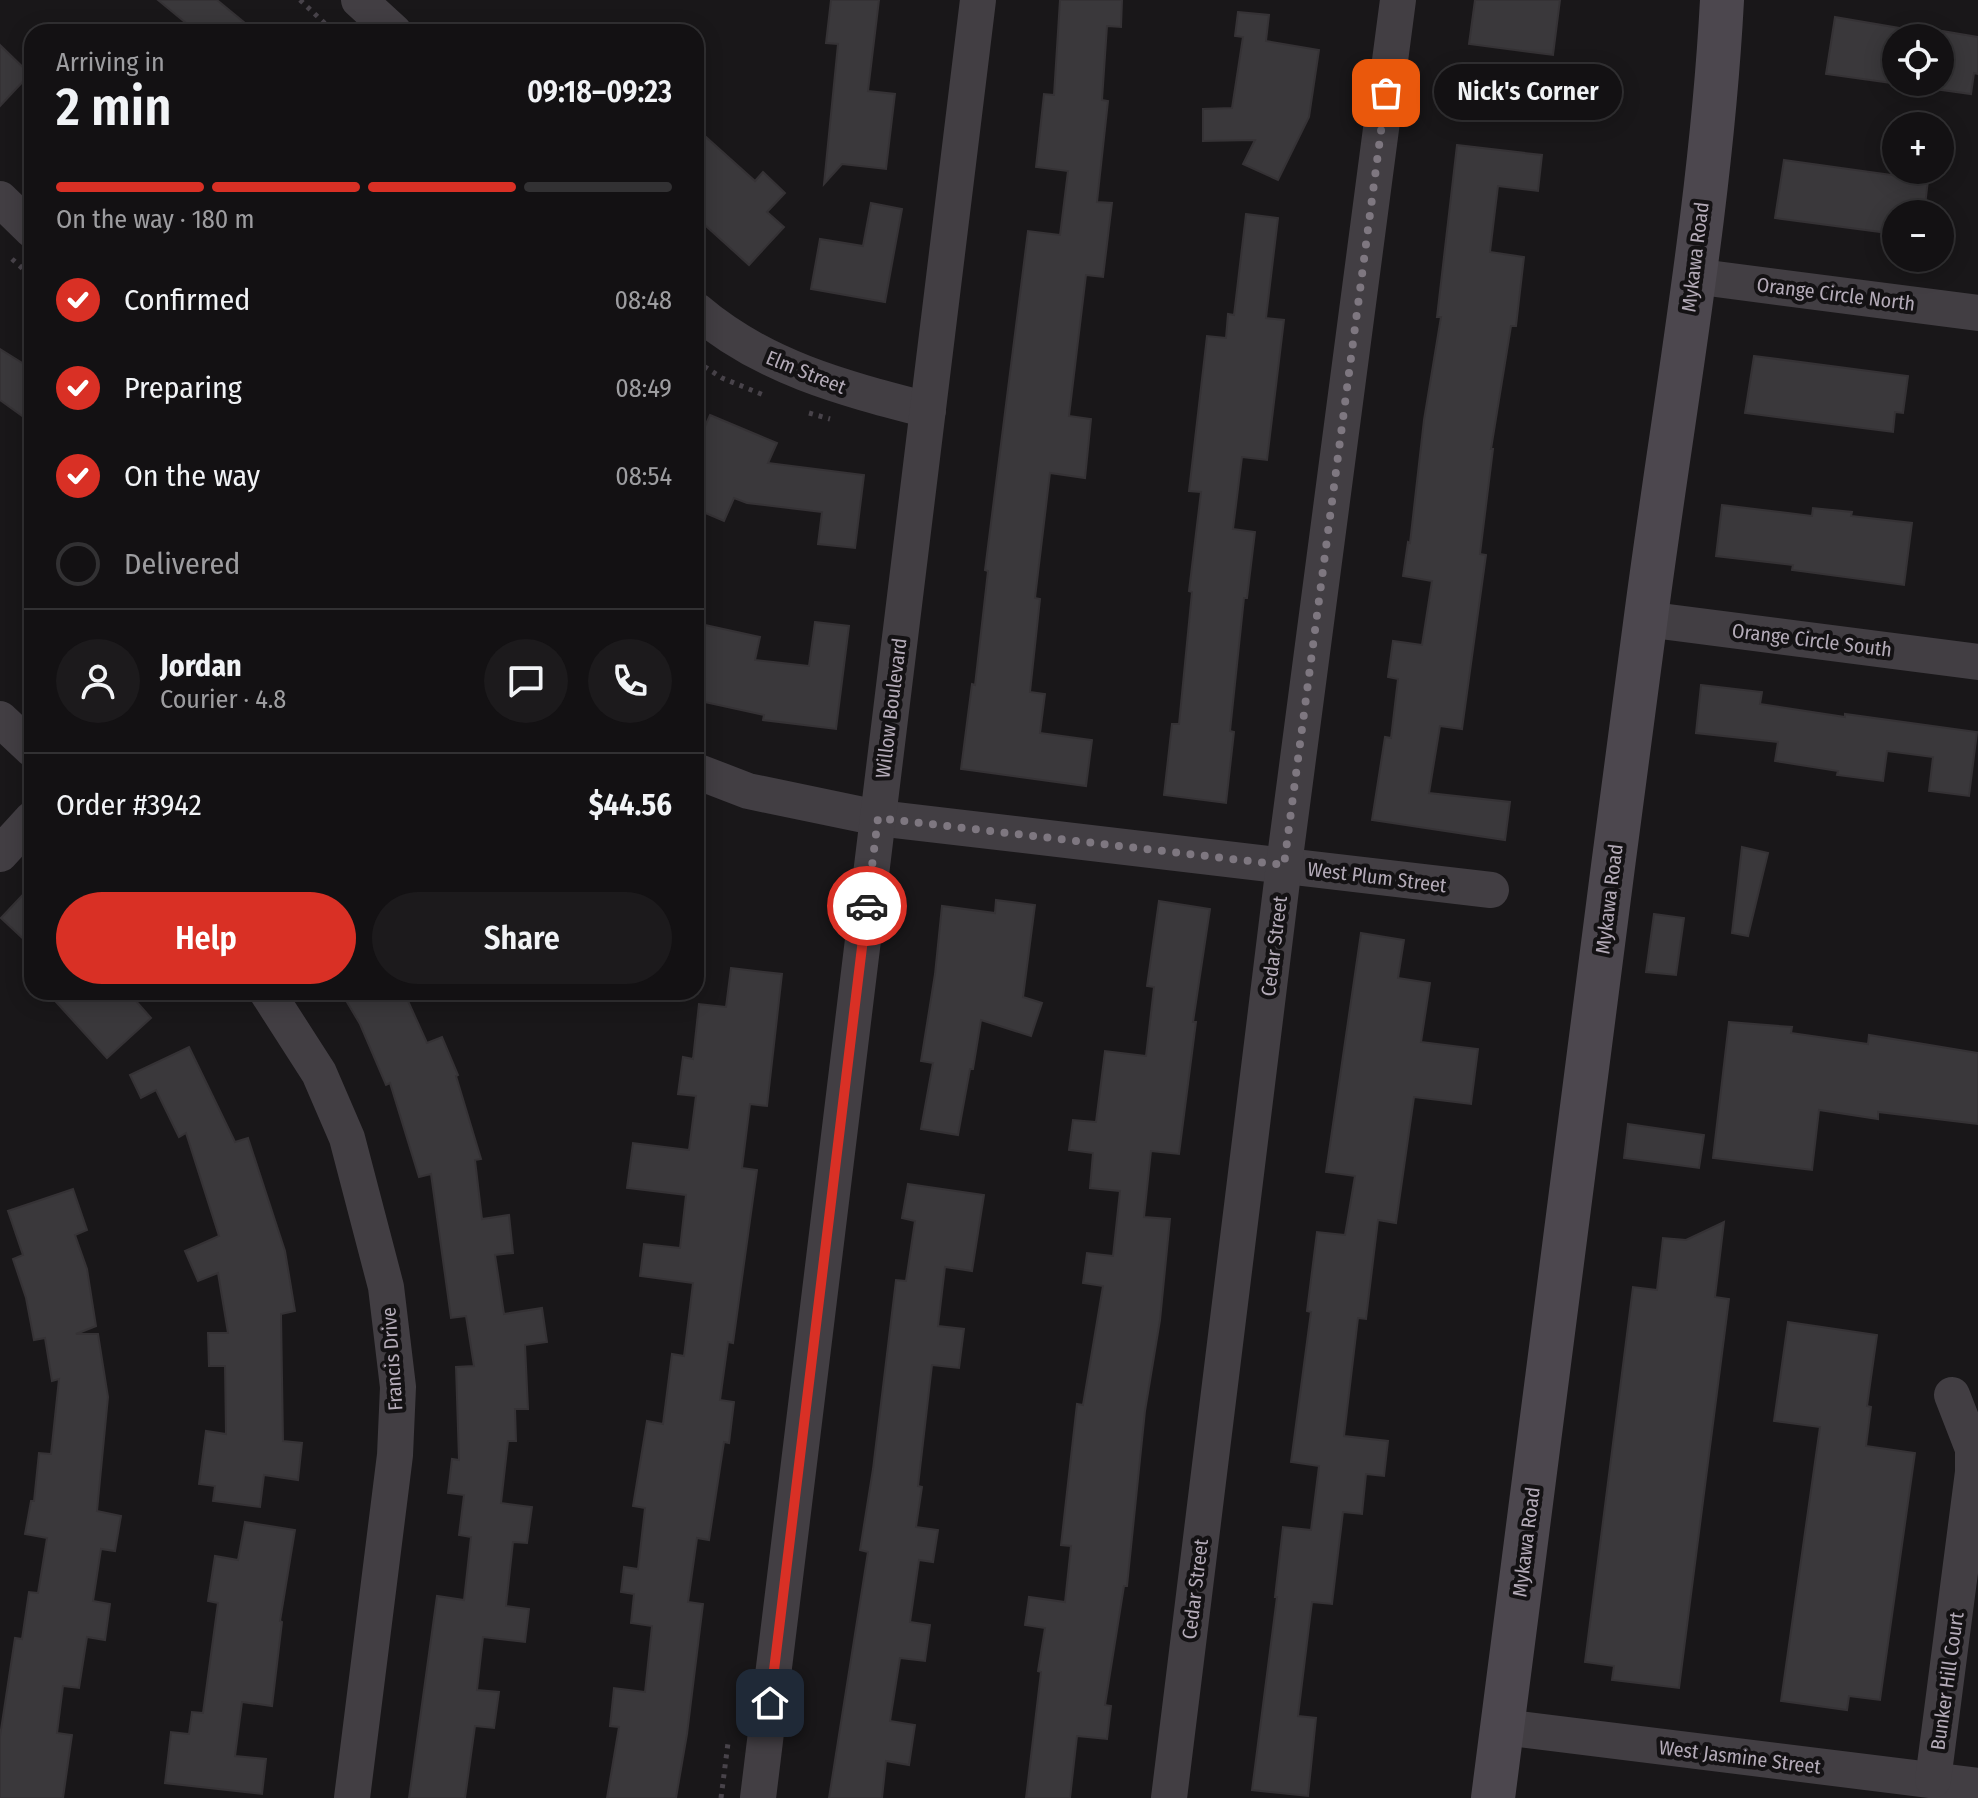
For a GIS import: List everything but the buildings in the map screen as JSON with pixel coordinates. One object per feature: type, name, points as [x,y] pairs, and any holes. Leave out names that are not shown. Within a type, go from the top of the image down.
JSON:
[{"type":"main road","name":"Mykawa Road","points":[[1493,1798],[1645,619],[1693,276],[1718,71],[1722,0]]},
{"type":"street","points":[[359,0],[385,24]]},
{"type":"street","name":"Willow Boulevard","points":[[758,1798],[978,0]]},
{"type":"street","name":"Cedar Street","points":[[1169,1798],[1284,865],[1398,0]]},
{"type":"street","points":[[0,199],[21,243]]},
{"type":"street","name":"Orange Circle North","points":[[1693,276],[1978,313]]},
{"type":"street","name":"Elm Street","points":[[704,316],[757,352],[793,370],[840,388],[928,410]]},
{"type":"street","name":"Orange Circle South","points":[[1645,619],[1978,662]]},
{"type":"street","points":[[0,719],[24,742]]},
{"type":"street","name":"West Plum Street","points":[[704,774],[748,791],[878,818],[1491,890]]},
{"type":"street","points":[[0,854],[24,828]]},
{"type":"street","name":"Francis Drive","points":[[272,1000],[319,1073],[347,1138],[386,1287],[398,1387],[395,1455],[352,1798]]},
{"type":"street","name":"Bunker Hill Court","points":[[1933,1780],[1973,1472],[1973,1449],[1952,1395]]},
{"type":"street","name":"West Jasmine Street","points":[[1502,1727],[1978,1786]]},
{"type":"path","points":[[300,0],[326,24]]},
{"type":"path","points":[[721,1798],[729,1735]]},
{"type":"way so far","points":[[867,906],[878,818],[1284,865],[1386,93]]},
{"type":"place","name":"Nick's Corner","points":[[1386,93]]},
{"type":"route","points":[[770,1703],[867,906]]}]
